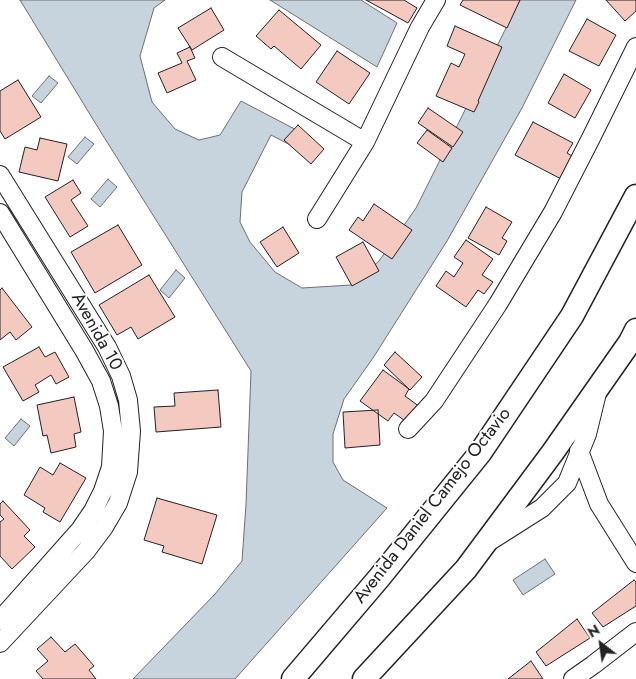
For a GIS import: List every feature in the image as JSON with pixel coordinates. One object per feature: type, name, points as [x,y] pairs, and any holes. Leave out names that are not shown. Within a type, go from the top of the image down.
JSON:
[{"type":"main road","name":"Avenida Daniel Camejo Octavio","points":[[294,679],[480,453],[572,316],[636,196]]},
{"type":"main road","points":[[364,679],[466,568],[484,545],[553,452],[630,342],[636,330]]},
{"type":"street","points":[[317,219],[365,142],[420,27],[436,0]]},
{"type":"street","points":[[408,429],[434,401],[498,304],[548,221],[636,47]]},
{"type":"street","points":[[222,57],[365,142]]},
{"type":"street","name":"Avenida 10","points":[[0,175],[107,347],[121,376],[128,400],[131,431],[128,472],[118,502],[104,527],[86,551],[35,594],[0,620]]},
{"type":"street","name":"Avenida 10","points":[[0,213],[101,381],[109,406],[113,432],[111,467],[103,491],[93,511],[0,643]]},
{"type":"street","points":[[62,315],[81,304]]},
{"type":"street","points":[[484,545],[542,508],[567,483],[587,434],[599,386]]},
{"type":"street","points":[[579,452],[599,504],[636,563]]},
{"type":"street","points":[[567,483],[599,504]]},
{"type":"street","points":[[573,679],[636,632]]},
{"type":"shaded area","points":[[20,0],[165,0],[154,8],[140,56],[152,102],[175,129],[199,140],[220,135],[241,101],[308,136],[300,150],[271,135],[242,192],[240,222],[250,242],[275,272],[302,288],[351,285],[379,261],[416,208],[520,0],[576,0],[522,108],[447,241],[373,358],[344,399],[333,434],[333,462],[343,480],[387,508],[235,679],[133,679],[215,594],[242,561],[251,371]]},
{"type":"shaded area","points":[[270,0],[361,0],[397,23],[377,67]]},
{"type":"shaded area","points":[[49,76],[58,83],[41,103],[32,96]]},
{"type":"shaded area","points":[[85,137],[94,144],[77,164],[68,157]]},
{"type":"shaded area","points":[[108,179],[117,187],[100,207],[91,199]]},
{"type":"shaded area","points":[[176,270],[185,278],[169,298],[160,290]]},
{"type":"shaded area","points":[[21,419],[30,426],[14,446],[5,438]]},
{"type":"shaded area","points":[[545,559],[555,574],[523,595],[513,580]]},
{"type":"building","points":[[366,0],[404,0],[417,8],[408,23]]},
{"type":"building","points":[[463,0],[520,0],[507,28],[460,5]]},
{"type":"building","points":[[606,0],[636,0],[636,11],[625,21]]},
{"type":"building","points":[[211,8],[224,30],[192,50],[178,28]]},
{"type":"building","points":[[279,10],[321,45],[301,69],[274,46],[271,49],[256,36]]},
{"type":"building","points":[[587,19],[616,35],[599,66],[569,51]]},
{"type":"building","points":[[455,26],[502,47],[474,112],[436,96],[451,63],[459,67],[465,54],[447,46]]},
{"type":"building","points":[[190,47],[195,58],[187,61],[196,80],[167,93],[158,73],[182,63],[177,53]]},
{"type":"building","points":[[337,51],[370,73],[349,104],[316,82]]},
{"type":"building","points":[[564,74],[591,90],[575,118],[548,103]]},
{"type":"building","points":[[18,80],[41,117],[5,139],[0,131],[0,91]]},
{"type":"building","points":[[428,108],[463,132],[453,147],[418,123]]},
{"type":"building","points":[[533,122],[573,143],[567,153],[577,159],[565,181],[515,155]]},
{"type":"building","points":[[298,125],[324,149],[311,164],[284,140]]},
{"type":"building","points":[[427,130],[452,148],[443,162],[417,143]]},
{"type":"building","points":[[40,138],[67,144],[58,181],[19,172],[25,147],[37,150]]},
{"type":"building","points":[[73,180],[81,193],[71,200],[88,226],[70,237],[45,197]]},
{"type":"building","points":[[374,204],[412,230],[392,259],[349,230],[358,217],[363,221]]},
{"type":"building","points":[[486,207],[512,222],[502,238],[507,241],[499,255],[468,238]]},
{"type":"building","points":[[118,225],[142,265],[95,293],[71,252]]},
{"type":"building","points":[[283,227],[299,253],[277,267],[260,242]]},
{"type":"building","points":[[466,240],[493,259],[482,275],[493,282],[484,294],[478,290],[466,307],[436,286],[446,271],[454,277],[463,263],[454,257]]},
{"type":"building","points":[[363,242],[379,271],[352,286],[336,257]]},
{"type":"building","points":[[149,275],[175,317],[138,339],[131,327],[117,335],[99,305]]},
{"type":"building","points":[[2,288],[32,327],[16,340],[10,332],[0,340],[0,290]]},
{"type":"building","points":[[39,347],[45,357],[55,352],[69,377],[56,384],[51,375],[35,385],[39,392],[23,401],[3,367]]},
{"type":"building","points":[[395,352],[422,377],[410,390],[384,365]]},
{"type":"building","points":[[383,370],[409,389],[405,396],[420,407],[408,423],[394,413],[388,421],[360,401]]},
{"type":"building","points":[[218,390],[221,427],[156,432],[154,407],[175,406],[174,393]]},
{"type":"building","points":[[74,397],[81,432],[74,434],[76,447],[51,453],[47,435],[43,436],[37,405]]},
{"type":"building","points":[[378,410],[380,445],[345,448],[343,412]]},
{"type":"building","points":[[60,463],[86,478],[60,522],[43,512],[45,508],[24,495],[40,467],[53,475]]},
{"type":"building","points":[[157,498],[217,515],[202,564],[162,552],[164,546],[144,540]]},
{"type":"building","points":[[3,501],[30,530],[24,536],[35,547],[12,569],[0,556],[0,522],[4,519],[0,515],[0,504]]},
{"type":"building","points":[[634,580],[636,582],[636,606],[603,627],[592,613]]},
{"type":"building","points":[[577,619],[590,638],[546,666],[536,652]]},
{"type":"building","points":[[51,637],[65,652],[75,644],[94,666],[89,670],[96,679],[43,679],[36,671],[48,661],[37,649]]},
{"type":"building","points":[[531,661],[543,679],[508,679]]}]
